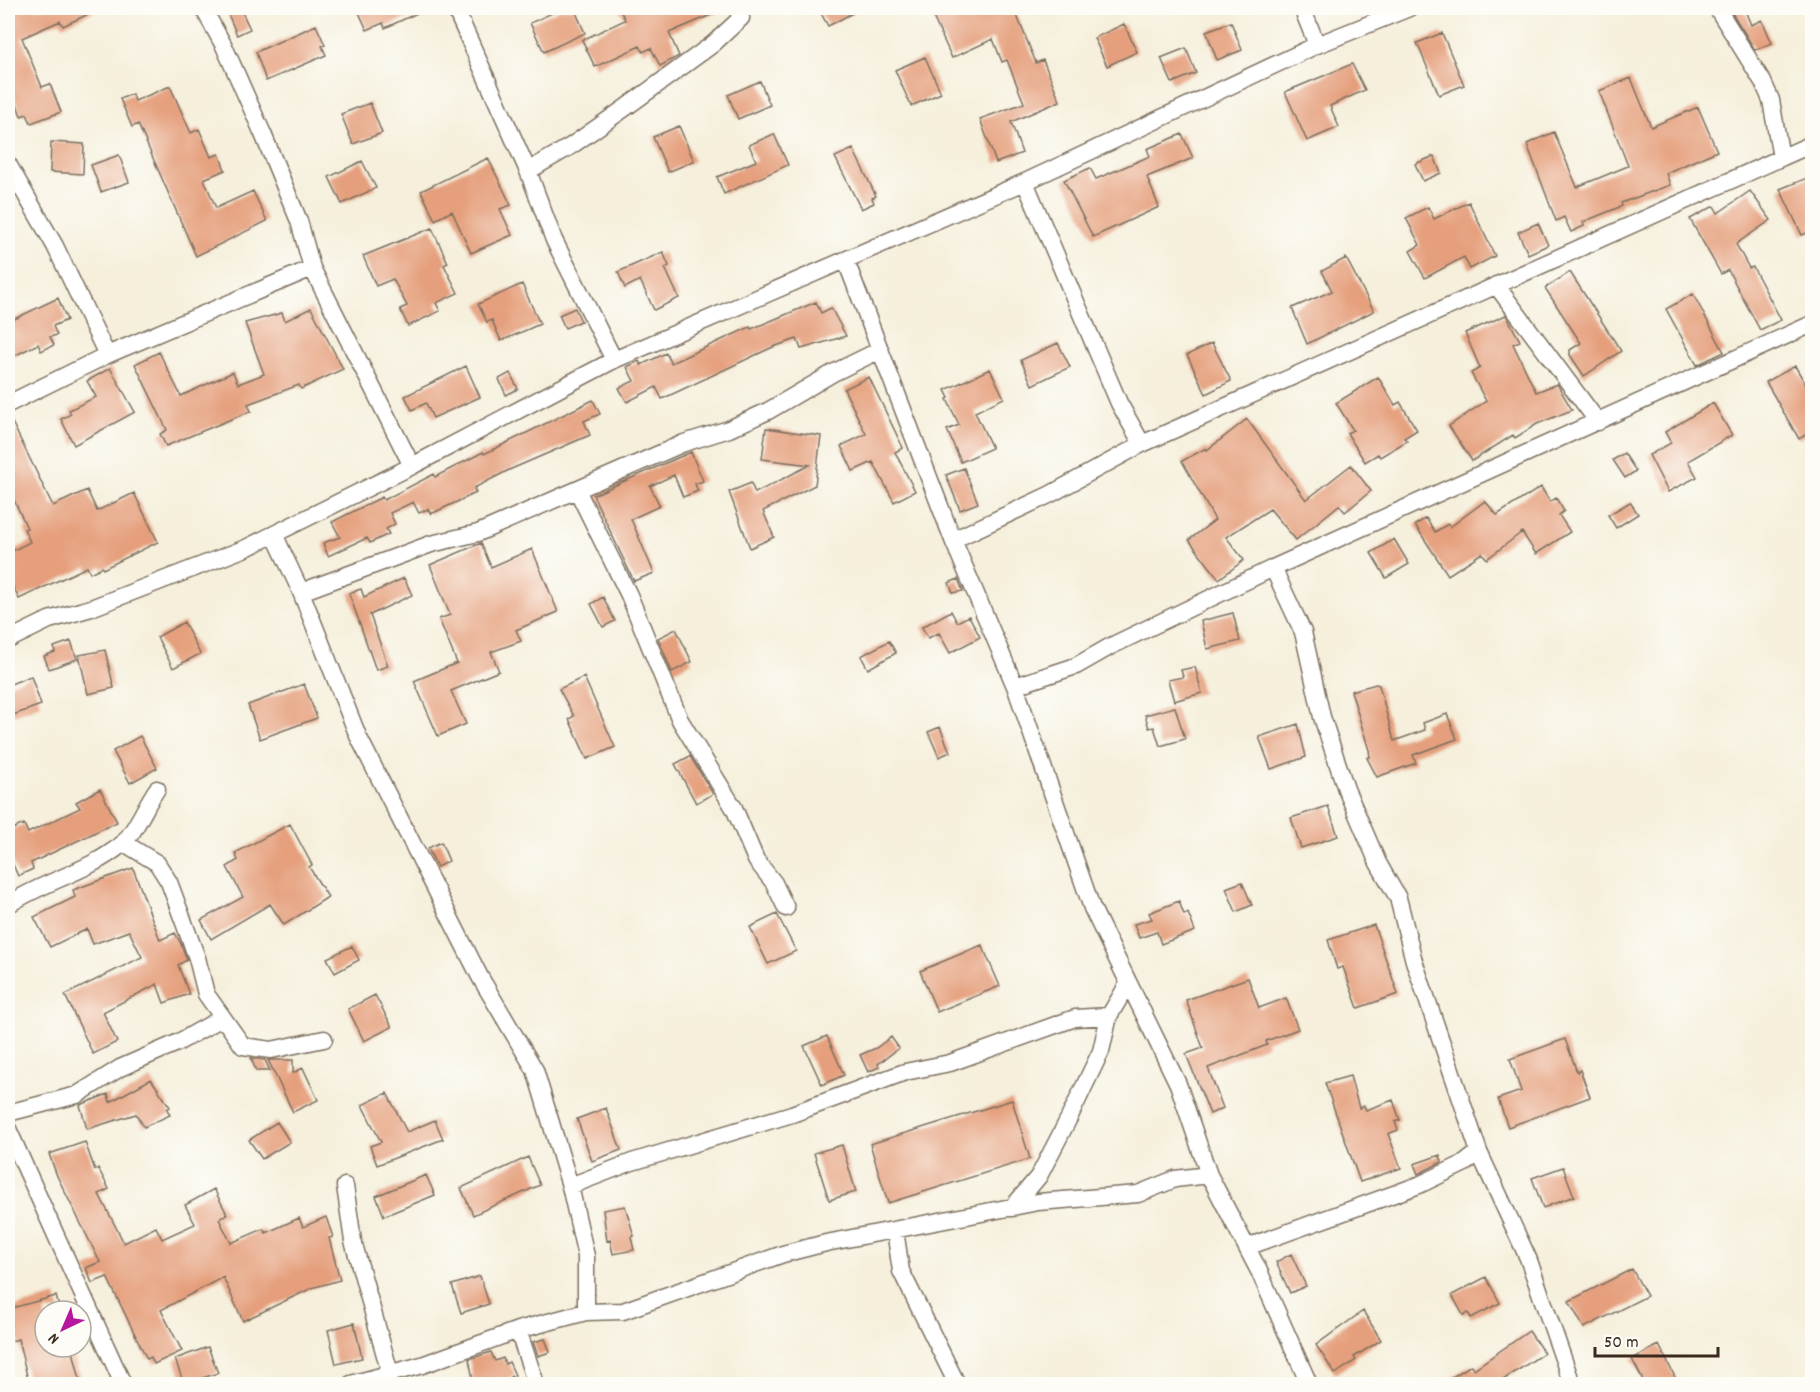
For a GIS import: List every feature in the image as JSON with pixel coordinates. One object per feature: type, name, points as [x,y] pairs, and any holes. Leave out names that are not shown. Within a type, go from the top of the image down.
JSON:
[{"type":"street","points":[[203,8],[224,46],[263,134],[299,221],[312,268],[412,466]]},
{"type":"street","points":[[455,8],[528,171],[554,240],[614,360]]},
{"type":"street","points":[[528,171],[571,146],[713,44],[741,18],[737,8]]},
{"type":"street","points":[[1302,8],[1317,45]]},
{"type":"street","points":[[8,640],[49,620],[102,604],[246,548],[412,466],[614,360],[1025,182],[1317,45],[1408,8]]},
{"type":"street","points":[[1717,8],[1764,82],[1771,100],[1780,158]]},
{"type":"street","points":[[953,540],[1048,495],[1142,444],[1812,144]]},
{"type":"street","points":[[8,164],[55,246],[107,356]]},
{"type":"street","points":[[1025,182],[1119,403],[1142,444]]},
{"type":"street","points":[[846,261],[953,540],[1015,686],[1092,908],[1178,1084],[1209,1175],[1247,1247],[1309,1384]]},
{"type":"street","points":[[8,404],[107,356],[312,268]]},
{"type":"street","points":[[1496,285],[1598,422]]},
{"type":"street","points":[[1015,686],[1076,666],[1111,646],[1273,568],[1812,324]]},
{"type":"street","points":[[301,592],[431,544],[478,533],[684,442],[729,429],[768,411],[833,373],[880,350]]},
{"type":"street","points":[[577,490],[629,595],[680,720],[734,808],[756,860],[774,884],[786,908]]},
{"type":"street","points":[[274,534],[301,592],[358,736],[480,977],[535,1070],[570,1186],[586,1256],[586,1312]]},
{"type":"street","points":[[1273,568],[1303,632],[1322,717],[1346,789],[1378,863],[1398,898],[1414,961],[1479,1152],[1528,1258],[1572,1384]]},
{"type":"street","points":[[8,905],[21,896],[95,861],[124,843],[157,789]]},
{"type":"street","points":[[124,843],[156,863],[170,882],[197,958],[206,994],[243,1046],[271,1050],[324,1038]]},
{"type":"street","points":[[1012,1208],[1039,1176],[1070,1118],[1101,1051],[1109,1016],[1128,984]]},
{"type":"street","points":[[570,1186],[632,1162],[792,1114],[905,1072],[950,1063],[1075,1018],[1109,1016]]},
{"type":"street","points":[[8,1113],[77,1095],[120,1068],[177,1043],[222,1018]]},
{"type":"street","points":[[8,1129],[123,1384]]},
{"type":"street","points":[[1247,1247],[1419,1185],[1465,1163],[1479,1152]]},
{"type":"street","points":[[351,1384],[423,1365],[518,1330],[586,1312],[623,1311],[783,1254],[1038,1202],[1138,1194],[1175,1179],[1209,1175]]},
{"type":"street","points":[[345,1186],[358,1264],[390,1373]]},
{"type":"street","points":[[895,1230],[902,1271],[957,1384]]},
{"type":"street","points":[[518,1330],[536,1384]]},
{"type":"building","points":[[8,8],[101,8],[63,26],[60,21],[22,38],[42,87],[50,84],[61,112],[31,123],[27,114],[21,116],[8,80]]},
{"type":"building","points":[[240,8],[250,29],[237,35],[227,12]]},
{"type":"building","points":[[357,8],[428,8],[385,28],[383,23],[367,30]]},
{"type":"building","points":[[563,8],[574,8],[585,33],[544,52],[530,23]]},
{"type":"building","points":[[619,8],[727,8],[669,33],[679,56],[660,66],[651,48],[643,52],[640,46],[595,67],[582,40],[625,20]]},
{"type":"building","points":[[818,8],[862,8],[828,26]]},
{"type":"building","points":[[956,8],[1014,8],[1036,63],[1043,60],[1060,101],[1011,122],[1022,153],[996,163],[980,119],[1024,103],[1007,60],[1002,62],[993,39],[952,58],[933,17]]},
{"type":"building","points":[[1729,8],[1744,8],[1751,25],[1762,20],[1772,43],[1755,50]]},
{"type":"building","points":[[1231,22],[1242,50],[1217,60],[1206,31]]},
{"type":"building","points":[[1124,24],[1137,52],[1107,66],[1094,38]]},
{"type":"building","points":[[316,25],[325,45],[322,46],[326,55],[266,81],[256,52]]},
{"type":"building","points":[[1442,33],[1464,85],[1439,95],[1417,43]]},
{"type":"building","points":[[1186,48],[1196,73],[1172,83],[1161,58]]},
{"type":"building","points":[[925,57],[941,93],[911,106],[895,70]]},
{"type":"building","points":[[1352,64],[1365,90],[1330,106],[1339,127],[1307,141],[1285,92]]},
{"type":"building","points":[[1631,78],[1651,127],[1698,107],[1717,151],[1666,173],[1670,185],[1621,203],[1622,206],[1583,222],[1584,226],[1571,232],[1564,217],[1556,221],[1527,144],[1554,132],[1577,187],[1628,166],[1599,91]]},
{"type":"building","points":[[760,81],[770,105],[738,119],[728,95]]},
{"type":"building","points":[[170,86],[191,133],[199,129],[211,157],[219,154],[225,170],[204,179],[216,208],[253,191],[267,221],[196,256],[138,124],[132,127],[120,99],[132,94],[135,101]]},
{"type":"building","points":[[370,103],[382,133],[353,144],[341,114]]},
{"type":"building","points":[[679,126],[694,161],[668,172],[653,137]]},
{"type":"building","points":[[774,134],[788,165],[724,194],[717,177],[756,161],[749,145]]},
{"type":"building","points":[[1182,134],[1193,158],[1147,177],[1159,207],[1093,237],[1064,180],[1090,168],[1096,179],[1150,156],[1147,149]]},
{"type":"building","points":[[51,142],[84,144],[83,174],[50,172]]},
{"type":"building","points":[[853,149],[876,196],[872,198],[874,203],[861,209],[835,157]]},
{"type":"building","points":[[119,155],[129,182],[101,192],[91,165]]},
{"type":"building","points":[[1434,156],[1441,173],[1423,181],[1415,164]]},
{"type":"building","points":[[488,158],[511,205],[500,209],[512,235],[471,253],[452,211],[435,220],[421,191]]},
{"type":"building","points":[[362,161],[376,188],[342,204],[329,177]]},
{"type":"building","points":[[1812,176],[1812,231],[1802,235],[1780,189]]},
{"type":"building","points":[[1750,191],[1771,220],[1736,244],[1749,268],[1753,267],[1781,320],[1760,330],[1728,270],[1721,274],[1690,219],[1714,206],[1718,213]]},
{"type":"building","points":[[1469,202],[1495,256],[1470,269],[1464,257],[1425,278],[1410,251],[1420,245],[1406,218],[1428,207],[1434,219]]},
{"type":"building","points":[[1538,223],[1548,245],[1528,254],[1518,232]]},
{"type":"building","points":[[432,228],[448,263],[444,265],[458,293],[436,303],[440,311],[408,326],[400,309],[407,306],[393,279],[376,286],[363,256]]},
{"type":"building","points":[[663,252],[669,266],[665,268],[679,298],[654,310],[640,280],[625,288],[618,272]]},
{"type":"building","points":[[1346,258],[1374,311],[1307,344],[1292,308],[1332,291],[1322,271]]},
{"type":"building","points":[[1570,272],[1621,351],[1584,376],[1570,355],[1570,350],[1581,343],[1545,288]]},
{"type":"building","points":[[522,284],[540,324],[501,341],[492,320],[487,322],[478,304]]},
{"type":"building","points":[[1693,294],[1724,352],[1697,365],[1666,309]]},
{"type":"building","points":[[58,298],[67,320],[53,326],[57,335],[50,337],[54,345],[41,351],[38,344],[8,359],[8,322]]},
{"type":"building","points":[[816,302],[821,313],[831,308],[846,336],[801,349],[797,339],[773,347],[662,399],[656,387],[627,402],[619,388],[634,381],[627,367],[639,361],[641,365],[666,353],[671,363],[750,327],[751,329]]},
{"type":"building","points":[[311,308],[343,369],[301,389],[299,385],[248,404],[251,411],[166,446],[160,434],[167,430],[135,364],[159,352],[181,396],[233,372],[238,384],[264,374],[245,323],[282,313],[285,321]]},
{"type":"building","points":[[575,308],[581,321],[565,328],[559,315]]},
{"type":"building","points":[[1506,315],[1520,341],[1513,344],[1536,392],[1557,384],[1572,410],[1537,424],[1515,438],[1513,435],[1472,461],[1449,426],[1486,401],[1471,373],[1480,368],[1465,333]]},
{"type":"building","points":[[1058,343],[1070,367],[1032,385],[1021,360]]},
{"type":"building","points":[[1212,343],[1231,381],[1206,394],[1187,355]]},
{"type":"building","points":[[466,366],[480,397],[433,418],[426,403],[412,410],[405,396]]},
{"type":"building","points":[[1795,366],[1812,395],[1812,431],[1799,439],[1766,382]]},
{"type":"building","points":[[110,368],[135,412],[74,445],[61,419],[71,414],[69,410],[96,397],[87,381]]},
{"type":"building","points":[[990,369],[1004,398],[975,412],[992,448],[961,462],[947,430],[959,425],[945,390]]},
{"type":"building","points":[[510,373],[518,389],[506,395],[499,379]]},
{"type":"building","points":[[869,377],[903,448],[895,452],[915,491],[894,502],[873,462],[853,471],[841,446],[866,434],[844,389]]},
{"type":"building","points":[[1378,377],[1395,405],[1400,402],[1417,430],[1404,438],[1407,441],[1380,457],[1378,454],[1365,462],[1347,433],[1353,430],[1336,403]]},
{"type":"building","points":[[593,400],[600,414],[584,421],[590,435],[509,470],[474,488],[476,493],[431,514],[428,509],[419,513],[413,502],[390,513],[395,524],[386,529],[389,534],[370,543],[367,538],[328,556],[323,543],[340,537],[332,522],[382,497],[384,500],[434,474],[435,477]]},
{"type":"building","points":[[1713,403],[1732,435],[1688,461],[1697,477],[1668,492],[1649,455],[1671,443],[1665,432]]},
{"type":"building","points":[[8,414],[53,506],[87,490],[97,511],[134,493],[158,542],[103,569],[102,567],[90,573],[87,567],[19,599],[8,576],[8,553],[30,542],[24,529],[27,528],[8,487]]},
{"type":"building","points":[[1247,419],[1306,500],[1351,465],[1371,491],[1345,512],[1339,505],[1296,540],[1270,509],[1226,537],[1244,560],[1219,579],[1189,540],[1215,520],[1182,461],[1206,448],[1207,450]]},
{"type":"building","points":[[766,428],[821,436],[815,485],[763,511],[774,537],[750,548],[729,492],[751,483],[755,493],[810,465],[762,459]]},
{"type":"building","points":[[691,452],[703,481],[695,484],[698,491],[683,497],[674,475],[650,486],[660,506],[631,519],[654,573],[634,581],[593,495]]},
{"type":"building","points":[[1624,453],[1636,471],[1625,478],[1613,460]]},
{"type":"building","points":[[964,468],[978,503],[960,510],[946,475]]},
{"type":"building","points":[[1541,487],[1550,502],[1556,498],[1564,511],[1559,515],[1570,532],[1536,554],[1522,532],[1487,559],[1482,553],[1448,575],[1415,525],[1426,518],[1435,532],[1448,524],[1450,527],[1485,501],[1497,515]]},
{"type":"building","points":[[1630,502],[1638,514],[1616,528],[1608,515]]},
{"type":"building","points":[[1394,539],[1409,564],[1386,578],[1371,553]]},
{"type":"building","points":[[481,543],[491,567],[532,549],[558,612],[516,630],[521,641],[491,652],[499,671],[451,691],[466,724],[438,736],[414,681],[457,663],[439,619],[450,615],[430,565]]},
{"type":"building","points":[[404,578],[412,595],[370,615],[388,666],[376,670],[349,593],[361,589],[364,597]]},
{"type":"building","points":[[958,579],[963,591],[953,593],[949,583]]},
{"type":"building","points":[[603,597],[615,621],[603,627],[591,604]]},
{"type":"building","points":[[951,611],[957,622],[969,616],[980,637],[950,653],[939,633],[928,638],[922,627]]},
{"type":"building","points":[[1233,613],[1240,641],[1207,649],[1201,621]]},
{"type":"building","points":[[184,622],[200,654],[173,668],[157,637]]},
{"type":"building","points":[[676,629],[692,662],[672,672],[658,638]]},
{"type":"building","points":[[71,641],[77,659],[49,669],[44,656],[55,652],[54,647]]},
{"type":"building","points":[[889,641],[896,653],[868,669],[861,656]]},
{"type":"building","points":[[105,650],[114,688],[88,694],[79,655]]},
{"type":"building","points":[[1195,667],[1202,693],[1174,701],[1168,680],[1183,677],[1181,670]]},
{"type":"building","points":[[31,676],[41,705],[13,715],[8,701],[8,685]]},
{"type":"building","points":[[584,677],[615,747],[587,759],[569,719],[574,716],[559,689]]},
{"type":"building","points":[[304,684],[317,718],[260,739],[248,705]]},
{"type":"building","points":[[1379,685],[1394,741],[1425,730],[1423,723],[1447,714],[1457,739],[1413,755],[1416,763],[1377,777],[1367,758],[1370,757],[1369,750],[1351,691]]},
{"type":"building","points":[[1175,707],[1185,739],[1160,746],[1154,727],[1149,728],[1145,715]]},
{"type":"building","points":[[1298,724],[1306,757],[1271,769],[1259,737]]},
{"type":"building","points":[[940,727],[950,752],[939,757],[928,732]]},
{"type":"building","points":[[140,736],[157,768],[130,783],[113,751]]},
{"type":"building","points":[[690,756],[713,794],[696,803],[675,764]]},
{"type":"building","points":[[100,789],[117,822],[31,863],[33,869],[18,876],[8,853],[8,831],[24,824],[28,833],[80,808],[76,802]]},
{"type":"building","points":[[1328,806],[1338,836],[1301,848],[1291,818]]},
{"type":"building","points":[[290,824],[312,865],[309,867],[328,897],[284,925],[270,904],[211,939],[201,920],[243,897],[227,867],[238,860],[235,853]]},
{"type":"building","points":[[441,842],[449,861],[437,867],[428,848]]},
{"type":"building","points":[[133,868],[160,940],[175,933],[181,944],[187,960],[178,965],[189,994],[164,1003],[157,984],[103,1012],[117,1042],[93,1054],[65,995],[142,957],[129,931],[93,944],[87,929],[50,947],[34,917],[75,897],[73,890]]},
{"type":"building","points":[[1242,882],[1252,905],[1236,912],[1226,888]]},
{"type":"building","points":[[1179,901],[1184,915],[1188,913],[1195,931],[1161,944],[1157,932],[1139,938],[1134,924],[1152,919],[1149,913]]},
{"type":"building","points":[[777,914],[796,951],[768,964],[750,927]]},
{"type":"building","points":[[1374,925],[1398,994],[1358,1008],[1343,967],[1337,969],[1328,940]]},
{"type":"building","points":[[982,945],[1000,986],[937,1012],[920,971]]},
{"type":"building","points":[[352,946],[359,960],[335,973],[327,958]]},
{"type":"building","points":[[1248,978],[1259,1008],[1286,998],[1298,1029],[1266,1041],[1267,1045],[1208,1068],[1223,1108],[1210,1114],[1186,1054],[1203,1048],[1186,1000]]},
{"type":"building","points":[[375,995],[392,1027],[364,1041],[348,1009]]},
{"type":"building","points":[[827,1036],[844,1075],[822,1085],[804,1046]]},
{"type":"building","points":[[891,1037],[899,1048],[878,1064],[879,1067],[868,1072],[860,1055],[876,1048]]},
{"type":"building","points":[[1565,1039],[1577,1072],[1580,1070],[1590,1097],[1508,1127],[1498,1099],[1521,1091],[1510,1059]]},
{"type":"building","points":[[251,1058],[265,1060],[270,1071],[256,1071]]},
{"type":"building","points":[[268,1060],[293,1060],[293,1073],[303,1068],[318,1100],[293,1112]]},
{"type":"building","points":[[1350,1076],[1359,1108],[1364,1106],[1366,1110],[1393,1100],[1400,1120],[1395,1122],[1398,1130],[1388,1134],[1401,1168],[1360,1182],[1325,1083]]},
{"type":"building","points":[[151,1079],[170,1107],[167,1109],[170,1115],[144,1127],[136,1114],[87,1129],[80,1105],[108,1094],[110,1102]]},
{"type":"building","points":[[387,1093],[407,1132],[435,1120],[443,1139],[377,1165],[370,1146],[381,1142],[362,1105]]},
{"type":"building","points":[[1012,1100],[1030,1159],[888,1203],[870,1144]]},
{"type":"building","points":[[606,1108],[621,1150],[592,1161],[577,1119]]},
{"type":"building","points":[[277,1122],[290,1142],[262,1159],[249,1140]]},
{"type":"building","points":[[85,1142],[95,1170],[98,1168],[109,1189],[99,1194],[124,1243],[156,1227],[162,1239],[195,1224],[185,1205],[214,1189],[227,1214],[219,1219],[231,1243],[263,1229],[266,1233],[299,1218],[303,1227],[326,1217],[333,1237],[329,1238],[340,1280],[312,1288],[243,1321],[223,1277],[161,1310],[182,1351],[154,1364],[151,1357],[147,1359],[107,1277],[92,1283],[86,1268],[100,1262],[57,1176],[49,1154]]},
{"type":"building","points":[[842,1145],[856,1192],[829,1200],[814,1153]]},
{"type":"building","points":[[1440,1155],[1442,1162],[1418,1174],[1414,1164]]},
{"type":"building","points":[[528,1157],[540,1185],[473,1215],[461,1188]]},
{"type":"building","points":[[1563,1167],[1574,1196],[1543,1208],[1532,1178]]},
{"type":"building","points":[[426,1175],[435,1195],[384,1216],[376,1196]]},
{"type":"building","points":[[625,1206],[634,1236],[631,1237],[634,1250],[613,1254],[610,1240],[607,1241],[603,1210]]},
{"type":"building","points":[[1291,1254],[1306,1286],[1290,1293],[1276,1262]]},
{"type":"building","points":[[1632,1269],[1647,1296],[1584,1328],[1569,1301]]},
{"type":"building","points":[[480,1276],[489,1304],[461,1313],[452,1285]]},
{"type":"building","points":[[1486,1277],[1500,1303],[1471,1318],[1468,1313],[1463,1315],[1452,1295]]},
{"type":"building","points":[[33,1302],[33,1359],[75,1359],[81,1384],[29,1384],[18,1339],[8,1342],[8,1309]]},
{"type":"building","points":[[1363,1311],[1381,1340],[1354,1357],[1356,1360],[1335,1374],[1316,1345]]},
{"type":"building","points":[[354,1323],[362,1358],[336,1364],[328,1330]]},
{"type":"building","points":[[1529,1331],[1544,1353],[1497,1384],[1441,1384],[1471,1365],[1474,1369]]},
{"type":"building","points":[[545,1339],[550,1352],[538,1356],[533,1342]]},
{"type":"building","points":[[1659,1345],[1676,1379],[1664,1384],[1645,1384],[1632,1359]]},
{"type":"building","points":[[208,1347],[218,1373],[184,1384],[175,1359]]},
{"type":"building","points":[[491,1352],[495,1361],[503,1358],[505,1364],[509,1362],[515,1375],[510,1377],[513,1384],[474,1384],[469,1359]]}]
